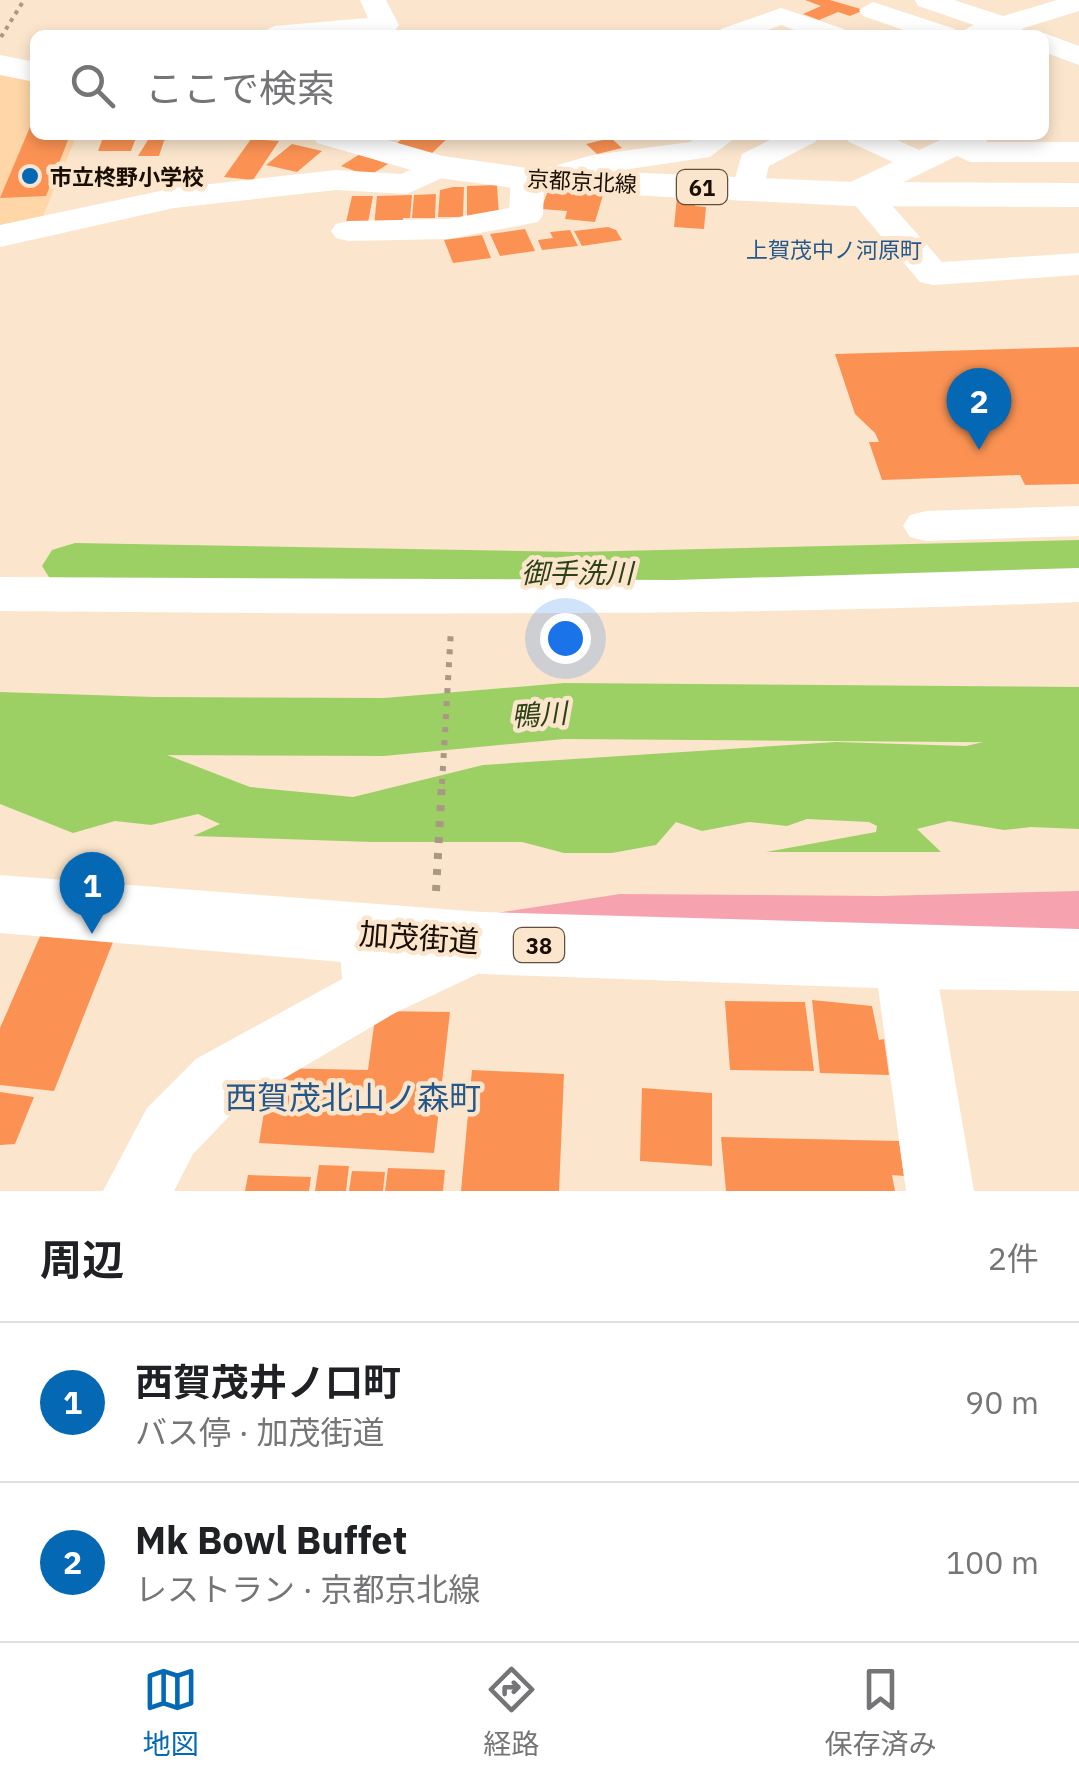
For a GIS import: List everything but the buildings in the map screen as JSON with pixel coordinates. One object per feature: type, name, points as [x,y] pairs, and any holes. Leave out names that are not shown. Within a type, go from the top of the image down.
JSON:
[{"type":"main road","points":[[0,66],[30,71]]},
{"type":"main road","name":"京都京北線","points":[[347,140],[439,167],[534,179],[858,194],[1079,195]]},
{"type":"main road","name":"加茂街道","points":[[0,904],[371,964],[458,921],[904,958],[1079,960]]},
{"type":"street","points":[[275,30],[278,0]]},
{"type":"street","points":[[928,0],[1014,30],[1079,2]]},
{"type":"street","points":[[887,3],[936,30]]},
{"type":"street","points":[[744,30],[780,16],[820,30]]},
{"type":"street","points":[[310,30],[383,20]]},
{"type":"street","points":[[1049,46],[1073,68]]},
{"type":"street","points":[[348,231],[448,228],[526,215],[534,179],[593,165],[699,150],[714,140]]},
{"type":"street","points":[[749,189],[753,162],[795,140]]},
{"type":"street","points":[[870,140],[916,162]]},
{"type":"street","points":[[970,143],[995,196]]},
{"type":"street","points":[[1079,152],[970,143],[916,162],[858,194],[933,274],[1079,264]]},
{"type":"street","points":[[0,236],[174,198],[336,180],[407,184],[439,167]]},
{"type":"street","points":[[926,526],[1079,521]]},
{"type":"street","points":[[0,594],[622,600],[893,577],[1079,586]]},
{"type":"street","points":[[904,958],[940,1191]]},
{"type":"street","points":[[138,1191],[170,1131],[218,1081],[371,964]]},
{"type":"path","points":[[0,38],[24,0]]},
{"type":"path","points":[[452,598],[458,921]]},
{"type":"shaded area","name":"市立柊野小学校","points":[[0,74],[30,79],[30,140],[75,140],[43,216],[0,226]]},
{"type":"shaded area","points":[[82,733],[136,743],[250,787],[353,797],[483,765],[836,742],[966,746],[1014,735],[1079,741],[1079,829],[1004,830],[949,821],[917,829],[941,852],[766,852],[876,832],[877,826],[869,822],[807,819],[787,826],[749,822],[702,831],[676,822],[656,845],[612,853],[564,853],[522,842],[193,836],[220,824],[198,814],[151,825],[115,821],[73,833],[0,804],[0,735]]},
{"type":"shaded area","points":[[1079,891],[1079,941],[496,913],[620,894],[881,896]]},
{"type":"waterway","name":"御手洗川","points":[[75,566],[326,574],[577,575],[829,572],[1079,563]]},
{"type":"waterway","name":"鴨川","points":[[0,720],[154,726],[384,727],[564,711],[1079,715]]},
{"type":"place","name":"市立柊野小学校","points":[[30,176]]},
{"type":"place","name":"Mk Bowl Buffet","points":[[979,450]]},
{"type":"place","name":"西賀茂井ノ口町","points":[[92,934]]},
{"type":"district","name":"上賀茂中ノ河原町","points":[[834,249]]},
{"type":"district","name":"西賀茂北山ノ森町","points":[[353,1097]]}]
